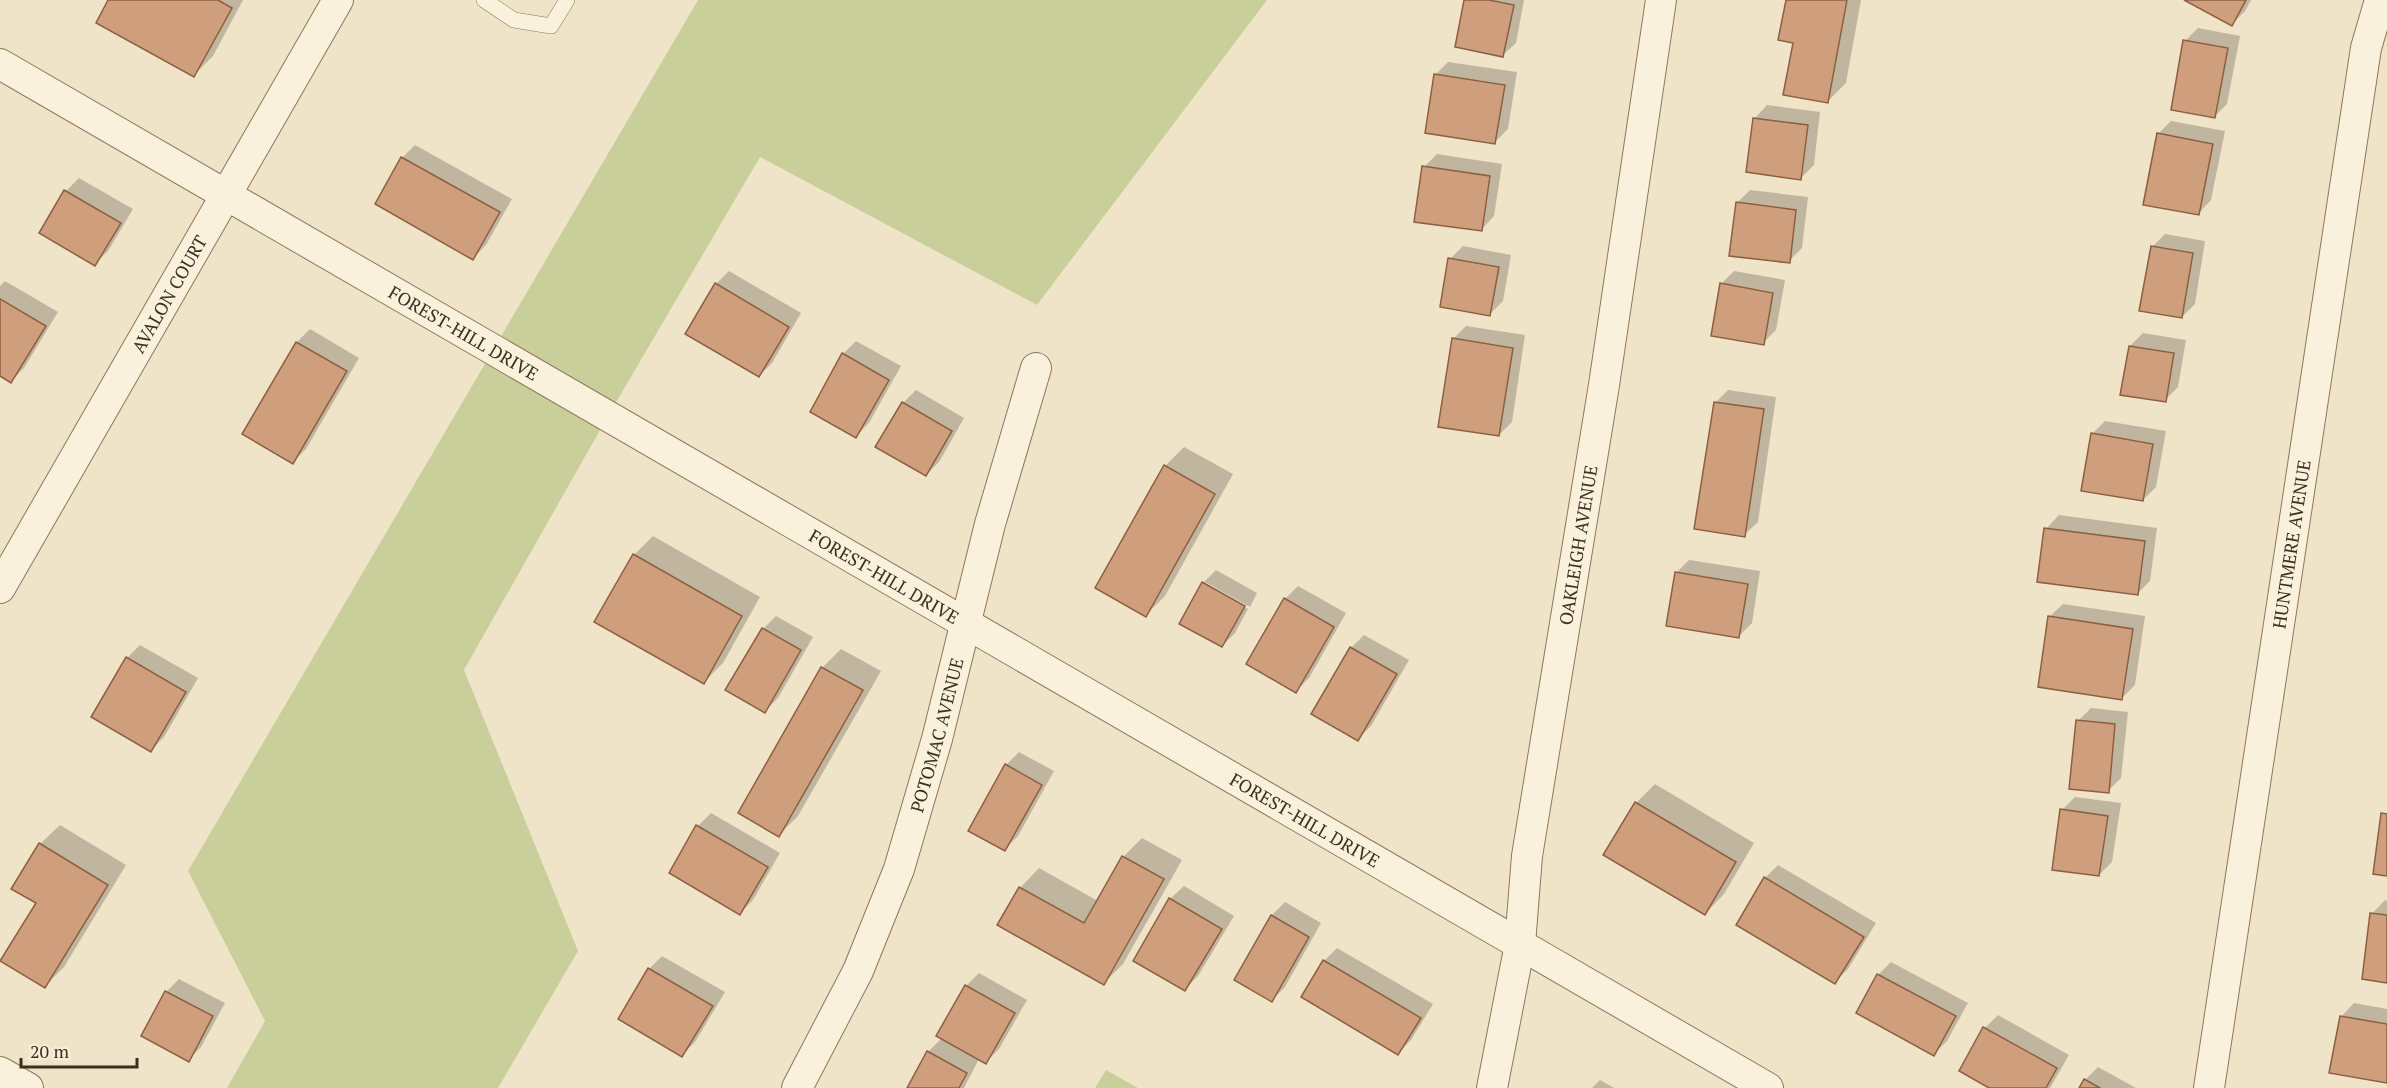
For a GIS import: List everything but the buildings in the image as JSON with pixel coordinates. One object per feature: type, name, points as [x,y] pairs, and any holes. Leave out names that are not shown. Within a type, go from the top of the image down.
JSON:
[{"type":"street","name":"AVALON COURT","points":[[0,588],[338,0]]},
{"type":"street","name":"OAKLEIGH AVENUE","points":[[1492,1088],[1520,944],[1527,856],[1604,385],[1661,0]]},
{"type":"street","name":"HUNTMERE AVENUE","points":[[2209,1088],[2366,48],[2380,0]]},
{"type":"street","name":"FOREST-HILL DRIVE","points":[[0,64],[1768,1088]]},
{"type":"street","name":"POTOMAC AVENUE","points":[[798,1088],[858,971],[899,869],[937,739],[990,524],[1036,368]]},
{"type":"street","points":[[0,1072],[28,1088]]},
{"type":"lane","points":[[484,0],[514,20],[551,26],[567,0]]},
{"type":"green space","points":[[698,0],[1267,0],[1037,305],[760,157],[608,416],[464,670],[578,951],[498,1088],[227,1088],[265,1021],[188,871]]},
{"type":"green space","points":[[1106,1070],[1138,1088],[1095,1088]]}]
